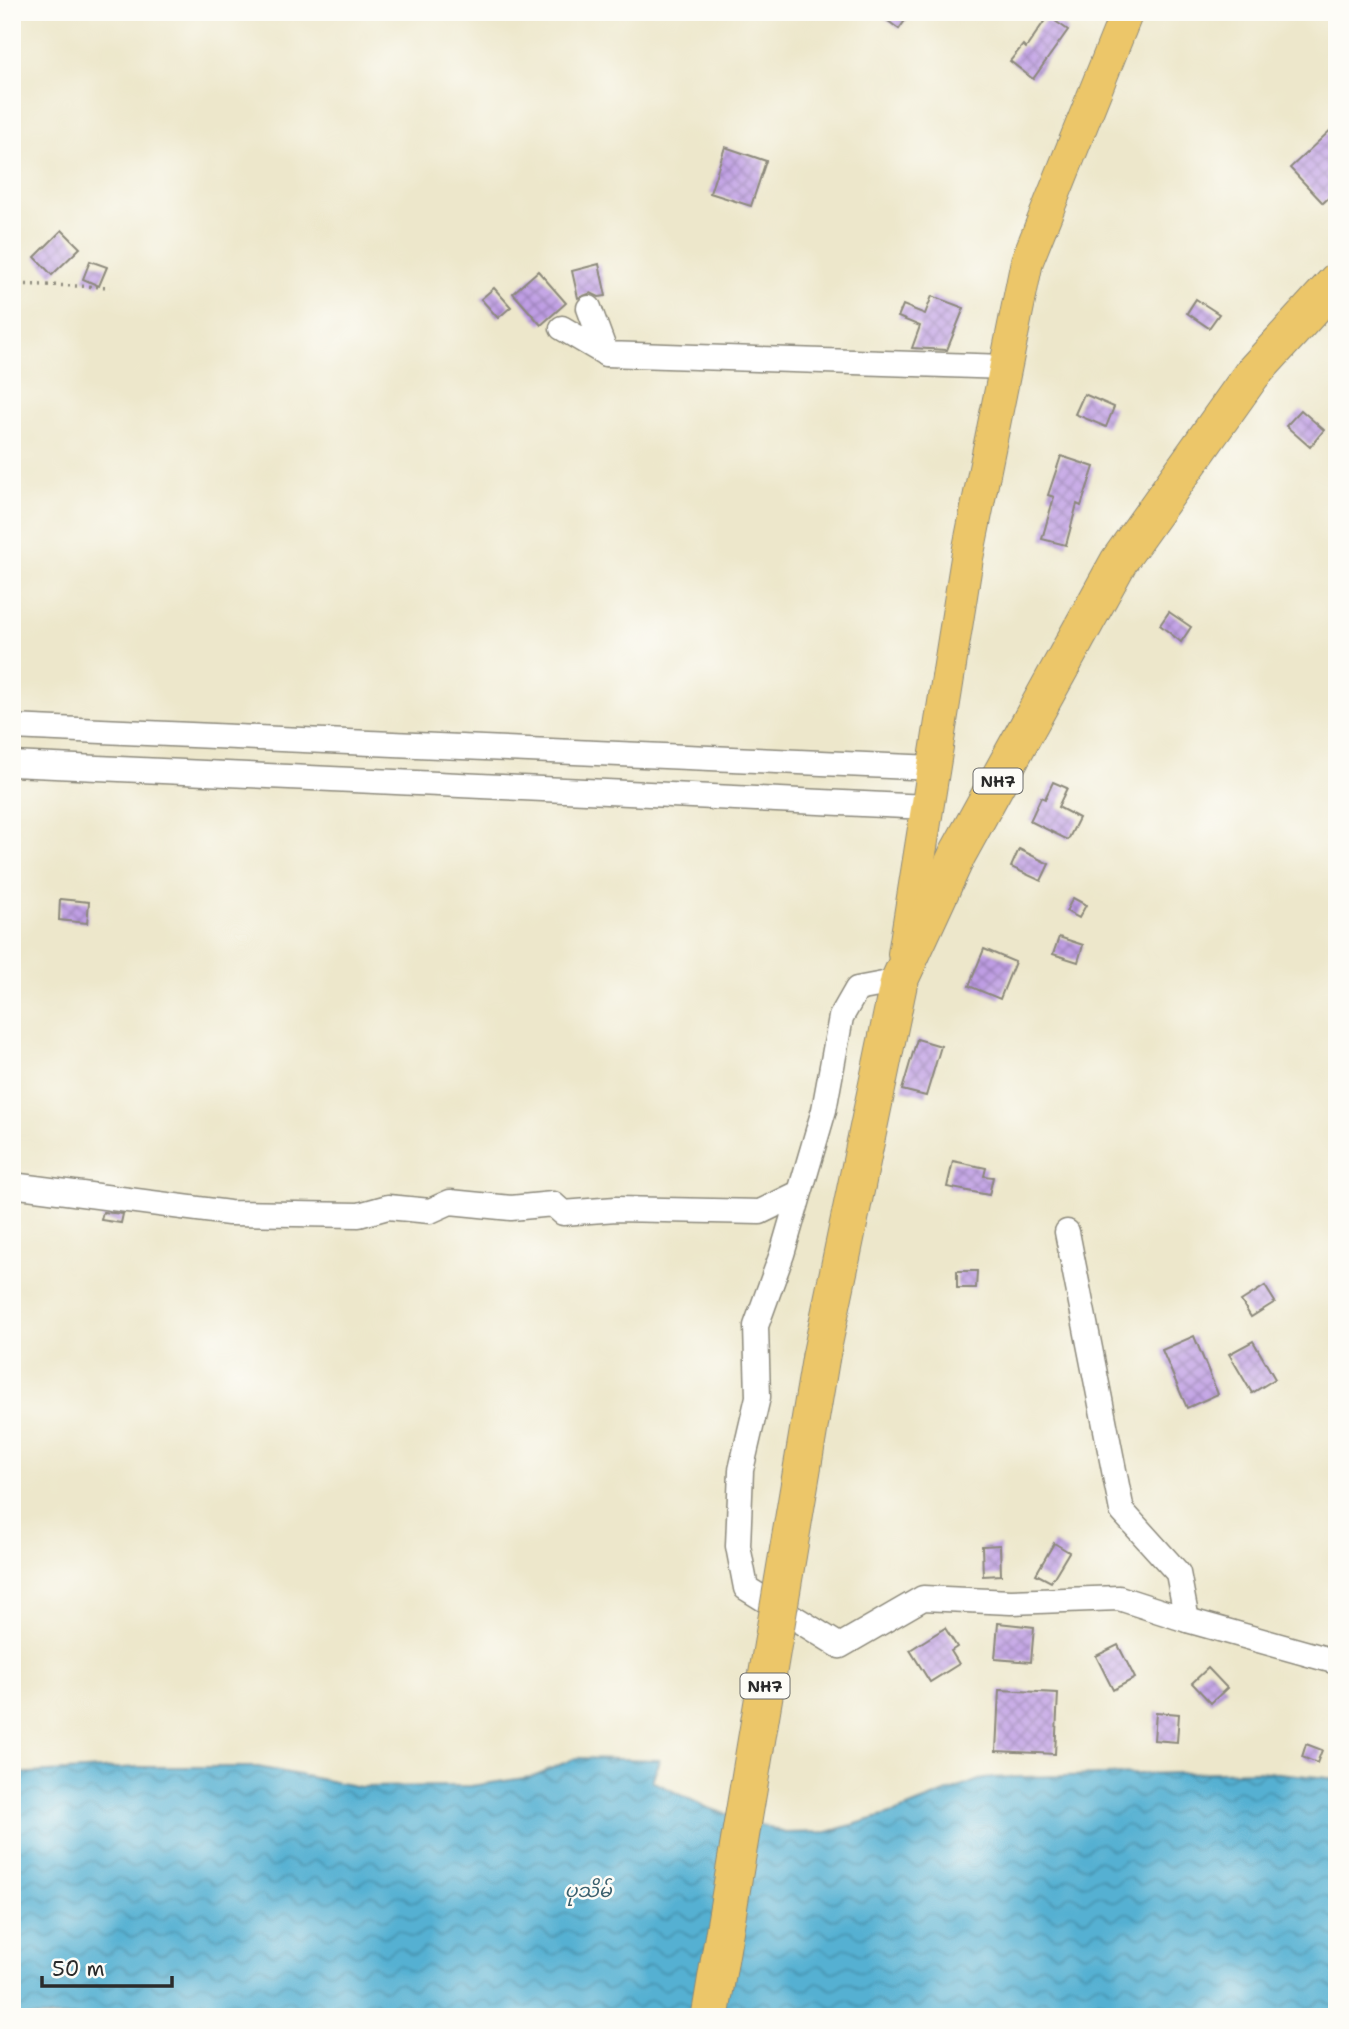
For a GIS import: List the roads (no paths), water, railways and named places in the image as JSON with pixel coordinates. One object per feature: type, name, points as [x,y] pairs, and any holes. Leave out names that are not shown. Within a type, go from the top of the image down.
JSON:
[{"type":"highway","name":"NH7","points":[[710,2017],[821,1356],[899,981],[957,855],[1119,561],[1252,374],[1337,281]]},
{"type":"main road","points":[[899,981],[967,558],[1027,261],[1127,12]]},
{"type":"street","points":[[589,308],[606,354]]},
{"type":"street","points":[[562,328],[606,354],[1006,367]]},
{"type":"street","points":[[12,727],[933,768]]},
{"type":"street","points":[[12,764],[927,807]]},
{"type":"street","points":[[899,981],[857,989],[841,1017],[824,1110],[756,1326],[758,1397],[741,1470],[738,1546],[746,1587],[840,1646],[923,1598],[1012,1602],[1119,1598],[1337,1662]]},
{"type":"street","points":[[12,1185],[229,1213],[359,1216],[388,1207],[430,1211],[450,1202],[511,1209],[553,1204],[563,1213],[615,1209],[760,1212],[800,1193]]},
{"type":"street","points":[[1067,1231],[1122,1511],[1178,1573],[1187,1620]]},
{"type":"water","name":"ပုသိမ်","points":[[576,1758],[659,1760],[652,1781],[708,1808],[785,1833],[827,1832],[894,1813],[984,1778],[1258,1771],[1337,1779],[1337,2017],[12,2017],[12,1774],[140,1767],[258,1767],[360,1787],[471,1786],[531,1777]]}]
